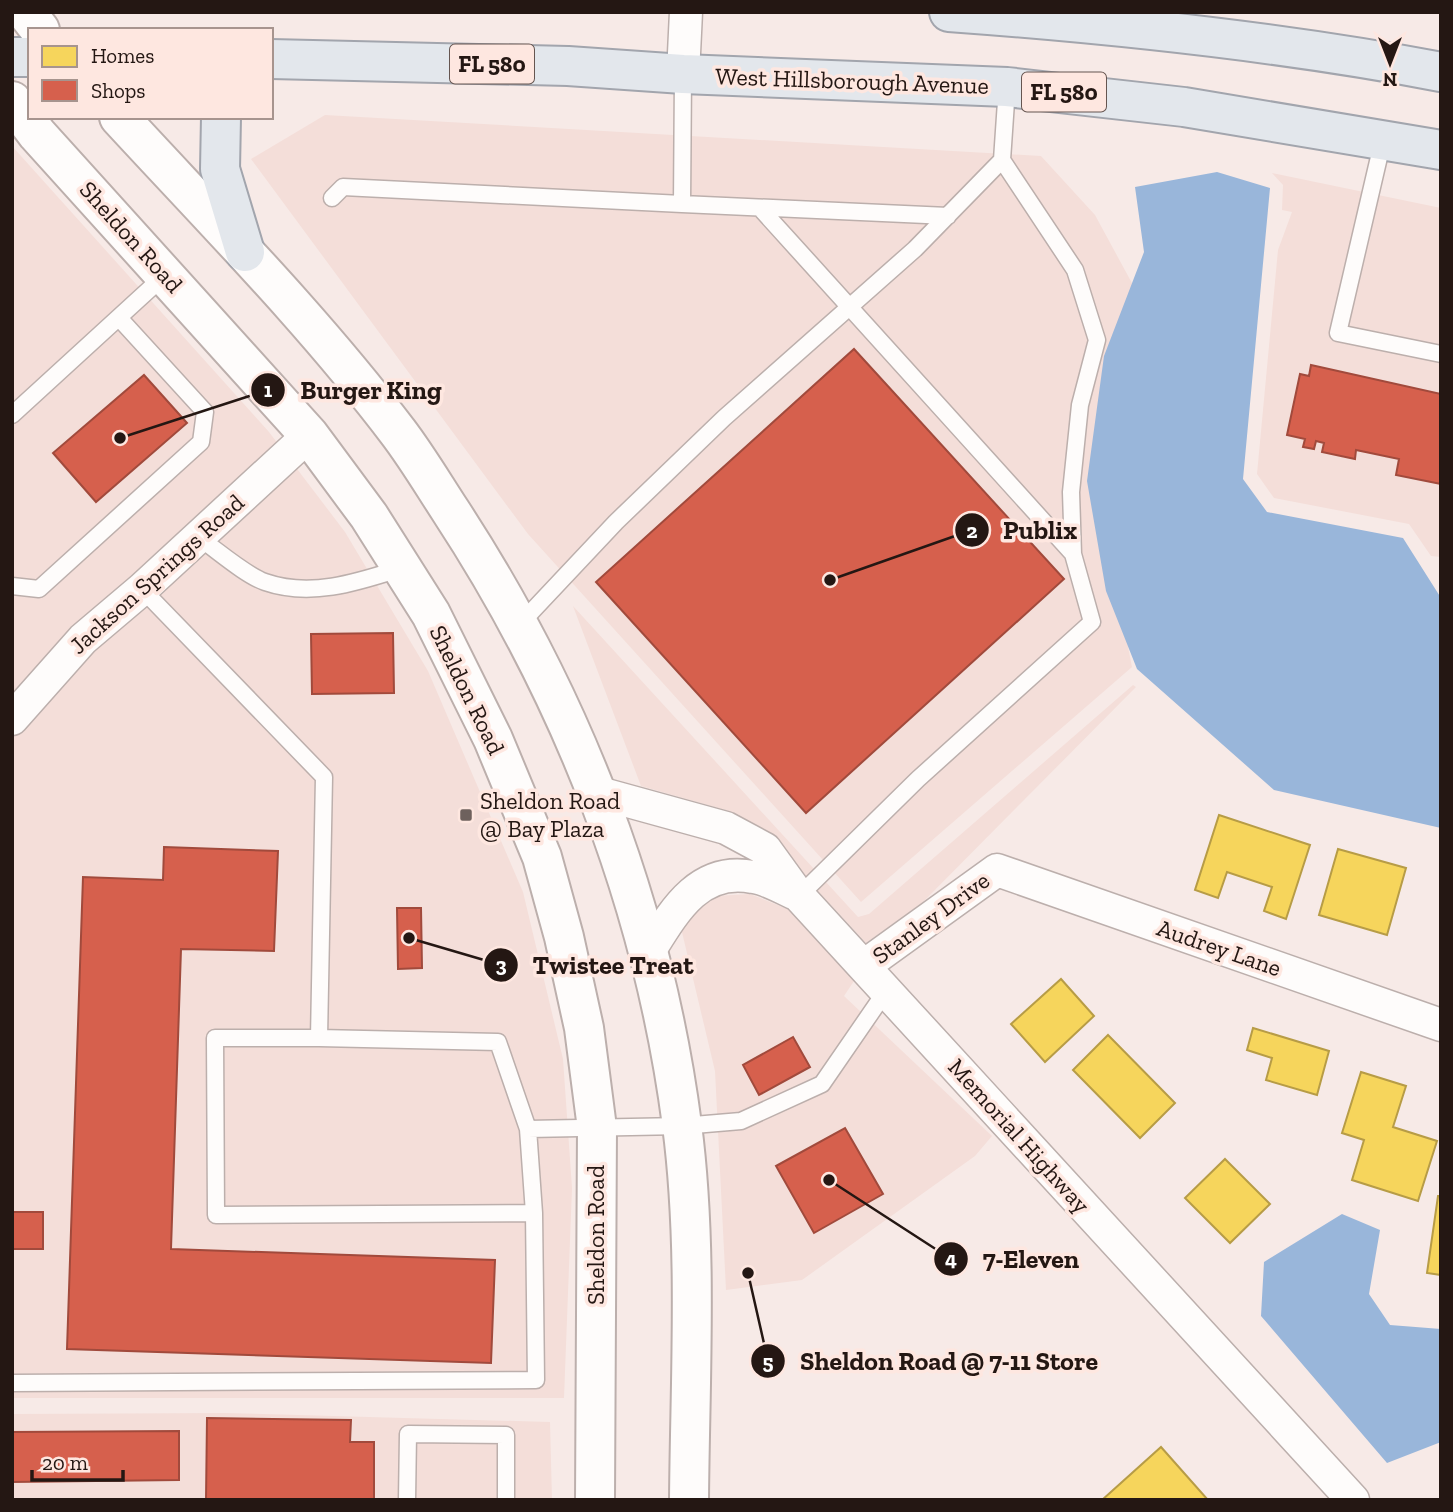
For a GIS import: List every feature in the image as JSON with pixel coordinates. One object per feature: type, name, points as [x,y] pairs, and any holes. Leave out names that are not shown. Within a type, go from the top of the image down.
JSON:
[{"type":"main road","points":[[26,12],[38,28]]},
{"type":"main road","points":[[949,12],[1212,37],[1441,72]]},
{"type":"main road","name":"West Hillsborough Avenue","points":[[281,63],[568,65],[683,74],[1007,87],[1184,107],[1441,150]]},
{"type":"main road","name":"Sheldon Road","points":[[12,101],[37,134],[309,435],[369,516],[431,614],[493,739],[542,858],[564,937],[583,1028],[597,1128],[595,1500]]},
{"type":"main road","points":[[121,119],[335,353],[401,436],[488,567],[560,702],[599,793],[627,874],[648,953],[667,1036],[682,1126],[689,1208],[689,1500]]},
{"type":"main road","points":[[221,119],[220,169],[245,252]]},
{"type":"street","points":[[683,74],[686,12]]},
{"type":"street","name":"Jackson Springs Road","points":[[12,719],[83,639],[142,589],[309,435]]},
{"type":"street","name":"Memorial Highway","points":[[599,793],[726,828],[765,849],[799,896],[1353,1500]]},
{"type":"street","name":"Stanley Drive","points":[[864,966],[997,870]]},
{"type":"street","name":"Audrey Lane","points":[[997,870],[1441,1025]]},
{"type":"street","name":"Memorial Highway","points":[[648,953],[677,906],[710,878],[752,876],[799,896]]},
{"type":"lane","points":[[682,204],[683,74]]},
{"type":"lane","points":[[799,896],[918,779],[1092,622],[1073,554],[1070,492],[1080,405],[1097,340],[1075,270],[1002,160],[1007,87]]},
{"type":"lane","points":[[1383,140],[1338,333],[1441,354]]},
{"type":"lane","points":[[519,625],[616,522],[724,418],[948,216],[1002,160]]},
{"type":"lane","points":[[332,198],[343,187],[948,216]]},
{"type":"lane","points":[[760,208],[1073,554]]},
{"type":"lane","points":[[12,415],[165,275]]},
{"type":"lane","points":[[12,586],[39,589],[201,442],[205,412],[120,319]]},
{"type":"lane","points":[[198,537],[265,582],[308,588],[338,587],[402,568]]},
{"type":"lane","points":[[142,589],[324,776],[319,1038]]},
{"type":"lane","points":[[527,1129],[682,1126],[741,1121],[822,1084],[886,991]]},
{"type":"lane","points":[[12,1383],[536,1380],[534,1213],[527,1129],[498,1042],[215,1038],[216,1215],[534,1213]]},
{"type":"lane","points":[[407,1500],[408,1434],[420,1434],[506,1435],[506,1500]]},
{"type":"shaded area","points":[[325,115],[1041,156],[1095,215],[1133,285],[1095,481],[1132,667],[861,902],[528,534],[251,159]]},
{"type":"shaded area","points":[[12,146],[269,432],[345,532],[428,671],[523,892],[563,1059],[572,1188],[564,1398],[12,1398]]},
{"type":"shaded area","points":[[1272,173],[1441,208],[1441,557],[1431,556],[1409,524],[1274,498],[1257,474],[1278,250],[1292,212],[1282,210],[1283,185]]},
{"type":"shaded area","points":[[573,606],[858,917],[869,914],[1133,685],[1136,687],[921,904],[866,943],[818,891],[820,884],[809,880],[771,833],[729,811],[641,786]]},
{"type":"shaded area","points":[[750,894],[790,910],[854,981],[844,996],[992,1136],[975,1156],[802,1280],[726,1290],[715,1071],[681,928],[686,920],[716,896]]},
{"type":"shaded area","points":[[225,1413],[550,1422],[552,1500],[12,1500],[12,1414]]},
{"type":"water","points":[[1217,172],[1270,188],[1243,479],[1267,512],[1403,538],[1441,598],[1441,828],[1274,790],[1137,669],[1106,591],[1087,481],[1104,356],[1144,252],[1135,187]]},
{"type":"water","points":[[1342,1214],[1380,1230],[1369,1294],[1390,1325],[1441,1329],[1441,1442],[1387,1463],[1261,1316],[1264,1262]]},
{"type":"building: Homes","points":[[1219,815],[1310,845],[1286,919],[1264,911],[1272,887],[1227,872],[1218,898],[1195,890]]},
{"type":"building: Homes","points":[[1338,849],[1406,868],[1387,935],[1319,915]]},
{"type":"building: Homes","points":[[1061,979],[1094,1016],[1045,1062],[1011,1024]]},
{"type":"building: Homes","points":[[1253,1028],[1329,1051],[1317,1095],[1266,1080],[1272,1058],[1247,1050]]},
{"type":"building: Homes","points":[[1108,1035],[1175,1103],[1140,1138],[1073,1070]]},
{"type":"building: Homes","points":[[1361,1072],[1406,1086],[1393,1127],[1437,1141],[1418,1201],[1352,1180],[1364,1140],[1342,1133]]},
{"type":"building: Homes","points":[[1225,1159],[1270,1204],[1230,1243],[1185,1198]]},
{"type":"building: Homes","points":[[1438,1196],[1441,1196],[1441,1275],[1427,1273]]},
{"type":"building: Homes","points":[[1161,1447],[1208,1500],[1102,1500]]},
{"type":"building: Shops","points":[[854,349],[1064,579],[806,813],[596,582]]},
{"type":"building: Shops","points":[[1311,365],[1441,394],[1441,484],[1396,475],[1399,459],[1356,450],[1355,459],[1322,452],[1324,443],[1316,441],[1314,449],[1303,447],[1305,439],[1287,435],[1300,374],[1309,376]]},
{"type":"building: Shops","points":[[144,375],[187,423],[96,502],[53,453]]},
{"type":"building: Shops","points":[[393,633],[394,693],[312,694],[311,634]]},
{"type":"building: Shops","points":[[164,847],[278,851],[274,951],[181,949],[171,1249],[495,1260],[491,1363],[67,1349],[83,877],[163,880]]},
{"type":"building: Shops","points":[[397,908],[421,908],[422,968],[398,969]]},
{"type":"building: Shops","points":[[793,1037],[810,1067],[759,1095],[743,1065]]},
{"type":"building: Shops","points":[[845,1128],[883,1194],[814,1233],[776,1166]]},
{"type":"building: Shops","points":[[12,1212],[43,1212],[43,1249],[12,1249]]},
{"type":"building: Shops","points":[[207,1418],[351,1420],[350,1442],[374,1442],[374,1500],[206,1500]]},
{"type":"building: Shops","points":[[179,1431],[179,1480],[12,1482],[12,1432]]},
{"type":"place","name":"Burger King","points":[[120,438]]},
{"type":"place","name":"Publix","points":[[830,580]]},
{"type":"place","name":"Sheldon Road @ Bay Plaza","points":[[466,815]]},
{"type":"place","name":"Twistee Treat","points":[[409,938]]},
{"type":"place","name":"7-Eleven","points":[[829,1180]]},
{"type":"place","name":"Sheldon Road @ 7-11 Store","points":[[748,1273]]}]
